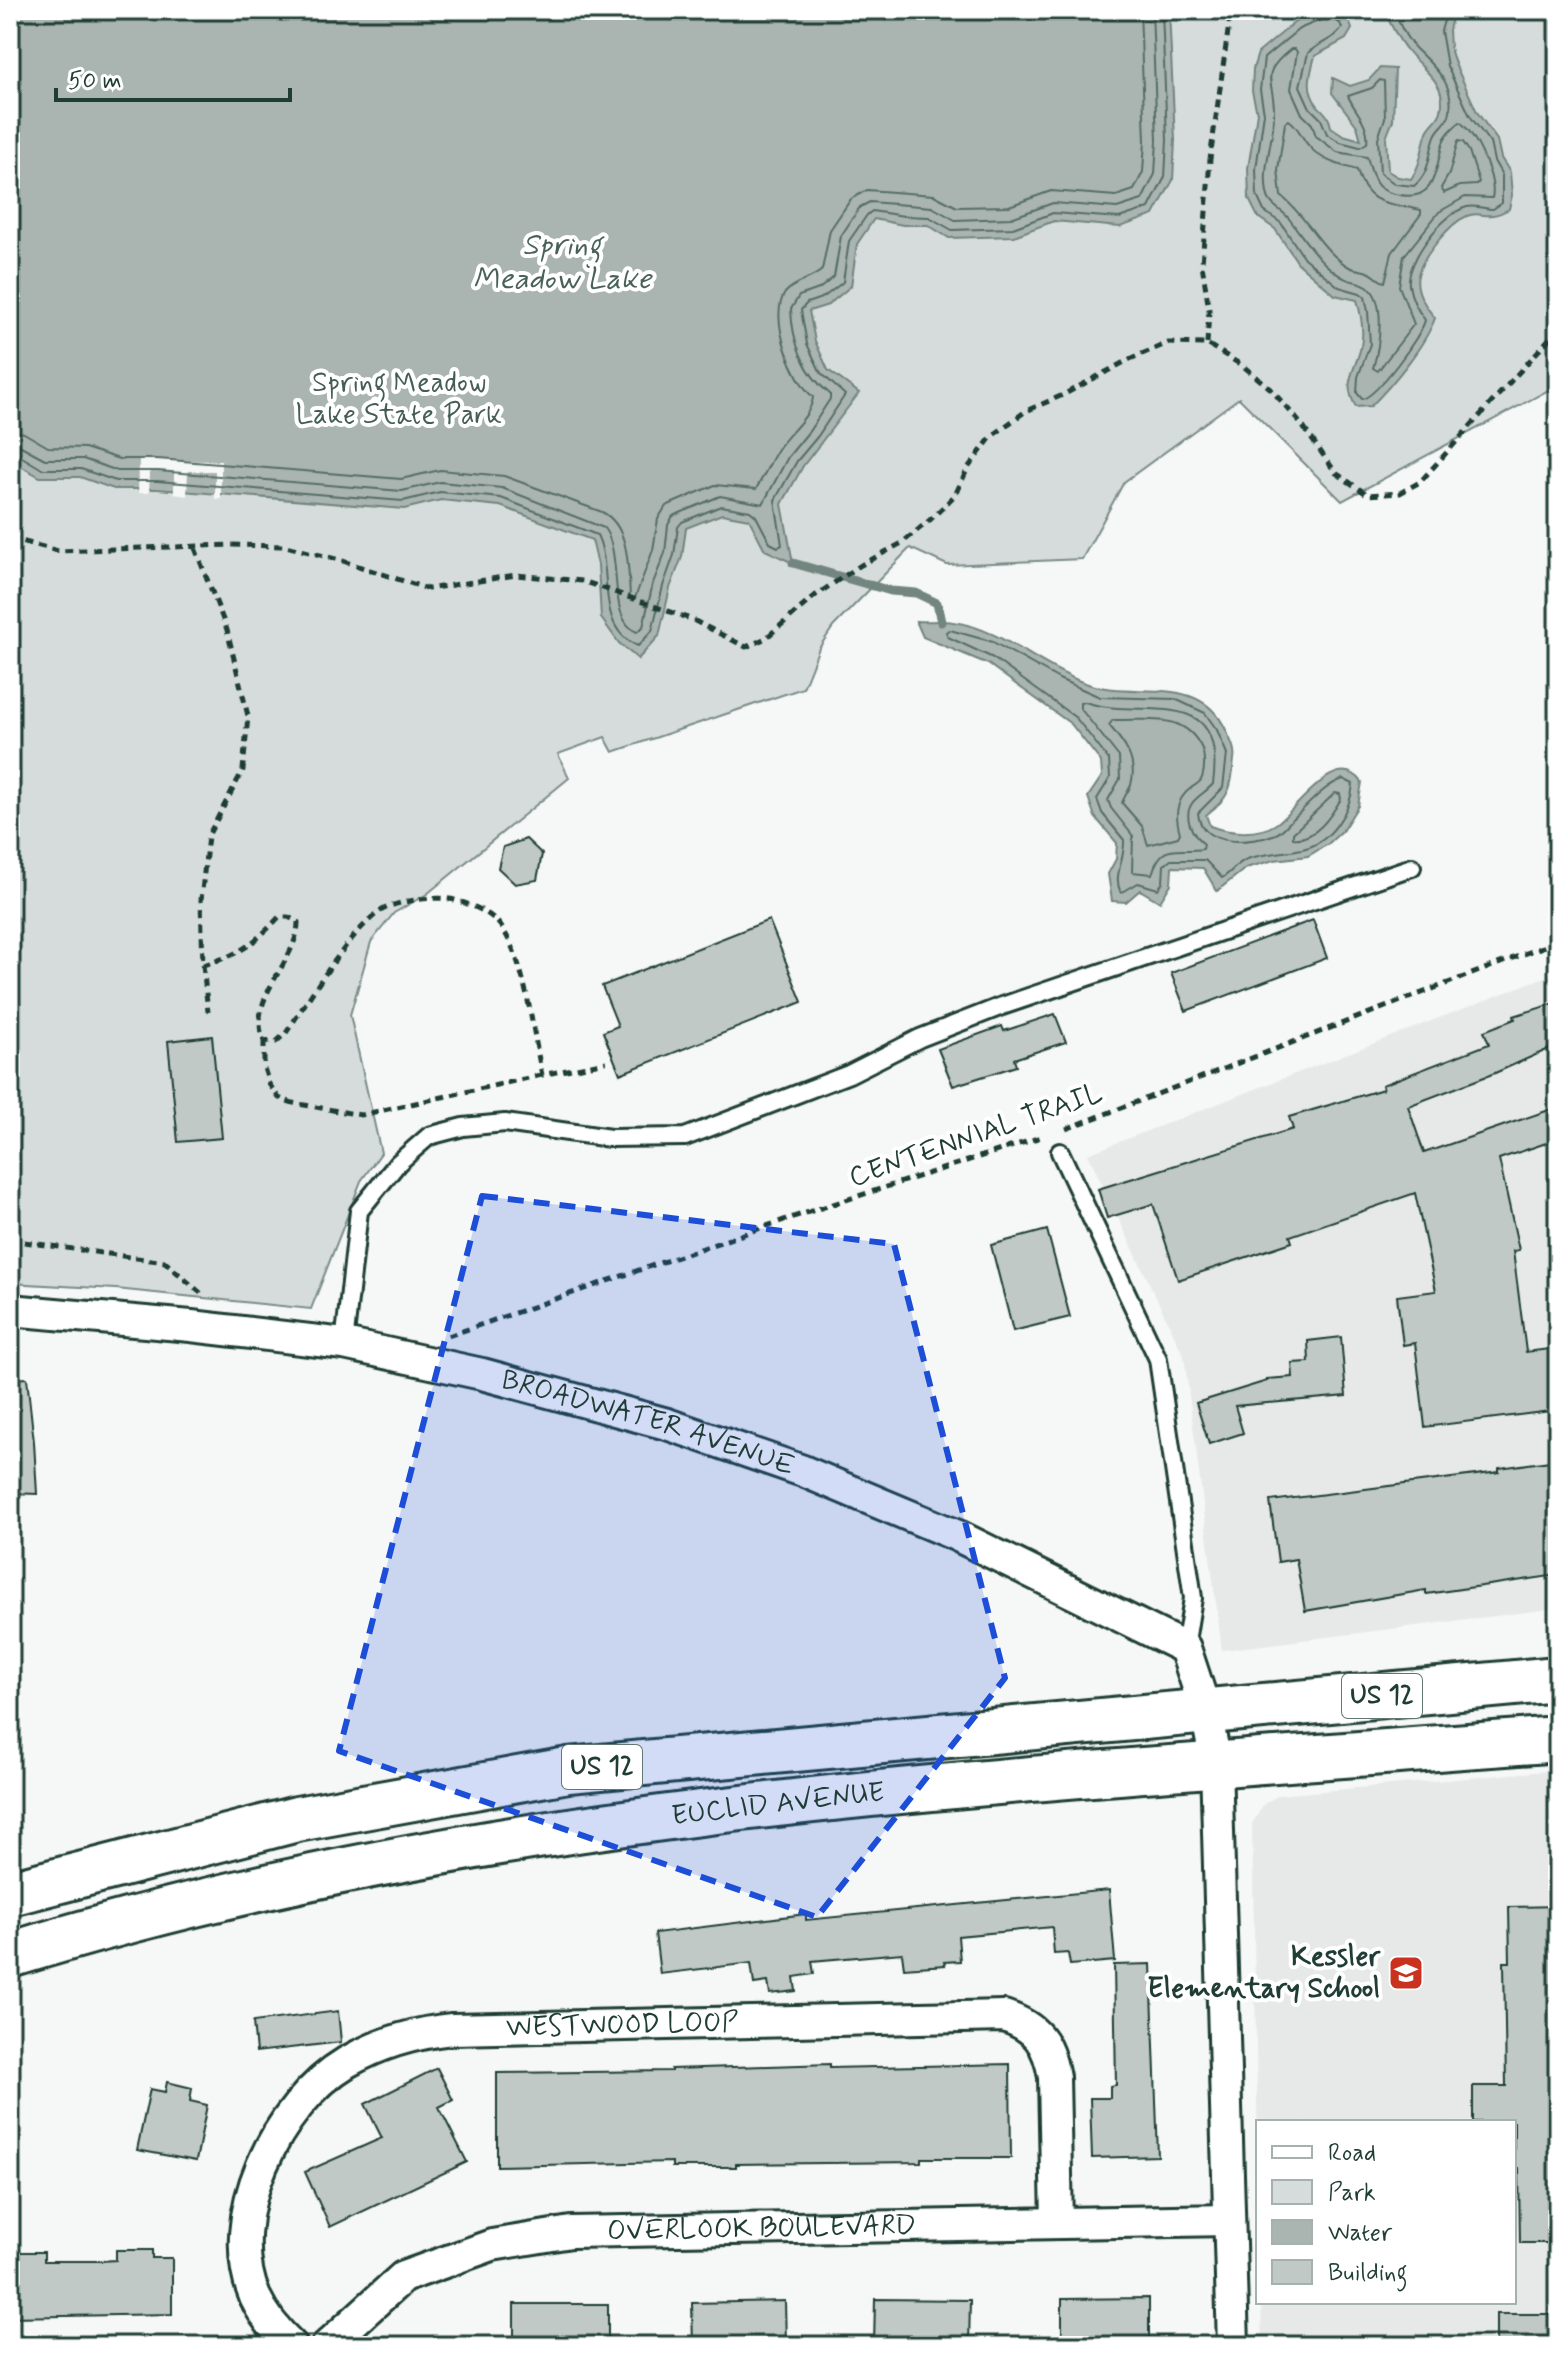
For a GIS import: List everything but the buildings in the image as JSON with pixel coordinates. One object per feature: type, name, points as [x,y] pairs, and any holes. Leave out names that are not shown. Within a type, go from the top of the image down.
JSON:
[{"type":"highway","name":"EUCLID AVENUE","points":[[10,1893],[297,1819],[568,1770],[1558,1679]]},
{"type":"highway","name":"EUCLID AVENUE","points":[[10,1955],[228,1896],[402,1857],[617,1824],[991,1782],[1558,1739]]},
{"type":"street","name":"BROADWATER AVENUE","points":[[10,1310],[191,1326],[344,1344],[482,1374],[667,1424],[803,1471],[958,1536],[1185,1648]]},
{"type":"street","points":[[1185,1648],[1206,1712],[1216,1763],[1233,2346]]},
{"type":"street","name":"WESTWOOD LOOP","points":[[292,2346],[277,2332],[255,2296],[246,2256],[248,2212],[265,2159],[286,2119],[324,2079],[372,2050],[421,2032],[1004,2016],[1021,2021],[1034,2030],[1051,2060],[1057,2223]]},
{"type":"street","name":"OVERLOOK BOULEVARD","points":[[327,2346],[403,2277],[492,2245],[571,2232],[1229,2220]]},
{"type":"lane","points":[[344,1344],[359,1211],[398,1163],[429,1136],[463,1127],[505,1123],[610,1138],[685,1137],[849,1074],[920,1038],[1002,1006],[1412,867]]},
{"type":"lane","points":[[1060,1152],[1158,1359],[1193,1598],[1185,1648]]},
{"type":"path","points":[[1207,344],[1209,310],[1202,264],[1210,159],[1231,10]]},
{"type":"path","points":[[10,538],[58,551],[286,546],[428,589],[516,575],[583,581],[693,620],[746,647],[766,638],[816,595],[902,543],[931,519],[955,495],[968,468],[992,436],[1026,411],[1168,343],[1207,344],[1243,366],[1270,388],[1301,424],[1336,473],[1368,495],[1400,493],[1420,482],[1558,329]]},
{"type":"path","points":[[195,548],[227,630],[248,716],[243,770],[208,836],[201,900],[208,1012]]},
{"type":"path","points":[[264,1041],[276,1042],[286,1033],[349,943],[380,910],[419,899],[442,898],[468,903],[500,924],[516,958],[542,1075]]},
{"type":"path","points":[[203,965],[229,958],[248,948],[279,917],[298,922],[294,942],[276,972],[262,1008],[259,1029],[264,1041],[264,1068],[269,1084],[279,1098],[293,1103],[361,1115],[606,1062]]},
{"type":"path","name":"CENTENNIAL TRAIL","points":[[403,1357],[454,1333],[611,1278],[1081,1123],[1558,941]]},
{"type":"path","points":[[10,1240],[165,1262],[205,1297]]},
{"type":"highlighted area","points":[[482,1196],[894,1244],[1005,1678],[817,1917],[339,1751]]},
{"type":"shaded area","points":[[1558,972],[1558,1608],[1222,1650],[1184,1356],[1088,1154]]},
{"type":"shaded area","name":"Kessler Elementary School","points":[[1558,1770],[1558,2346],[1262,2346],[1261,2304],[1516,2304],[1516,2120],[1257,2120],[1252,1824],[1264,1804],[1279,1795]]},
{"type":"green space","name":"Spring Meadow Lake State Park","points":[[10,10],[1558,10],[1558,385],[1342,501],[1239,398],[1124,482],[1082,559],[947,565],[910,548],[833,627],[819,648],[803,688],[613,752],[605,737],[558,754],[569,778],[427,894],[394,913],[371,942],[350,1015],[381,1153],[361,1181],[311,1309],[116,1289],[10,1283]]},
{"type":"water","name":"Spring Meadow Lake","points":[[10,10],[1169,10],[1175,140],[1173,180],[1154,215],[1120,227],[1054,221],[1014,236],[949,238],[928,225],[903,225],[874,219],[857,244],[851,286],[828,305],[809,311],[815,341],[828,370],[859,393],[803,466],[782,504],[793,563],[765,550],[749,519],[722,514],[686,528],[682,557],[670,588],[659,636],[638,659],[619,643],[601,618],[598,565],[592,540],[500,506],[441,500],[404,509],[157,489],[114,489],[80,477],[40,477],[10,460]]},
{"type":"water","points":[[1384,10],[1454,10],[1449,30],[1455,64],[1477,112],[1497,140],[1501,158],[1510,172],[1512,195],[1509,209],[1495,215],[1463,218],[1448,230],[1430,252],[1417,279],[1421,297],[1435,318],[1430,329],[1407,365],[1371,406],[1356,407],[1350,383],[1362,341],[1357,300],[1335,295],[1298,263],[1275,229],[1258,217],[1249,199],[1248,168],[1257,113],[1252,91],[1253,69],[1258,53],[1295,22],[1314,14],[1334,12],[1347,16],[1352,29],[1346,39],[1315,56],[1310,76],[1311,94],[1331,127],[1343,135],[1361,140],[1357,126],[1332,93],[1333,78],[1350,86],[1369,80],[1380,68],[1395,69],[1393,120],[1386,138],[1388,171],[1411,179],[1427,132],[1440,114],[1442,101],[1437,83],[1403,45]]},
{"type":"water","points":[[916,621],[953,622],[988,632],[1085,683],[1104,688],[1164,691],[1199,700],[1214,712],[1226,730],[1234,752],[1228,791],[1206,815],[1210,826],[1243,832],[1269,828],[1318,784],[1341,772],[1352,773],[1362,782],[1358,806],[1342,831],[1308,856],[1274,860],[1246,868],[1217,891],[1203,868],[1172,867],[1171,884],[1160,902],[1140,890],[1126,902],[1112,901],[1108,874],[1116,859],[1117,843],[1095,817],[1088,797],[1102,776],[1101,762],[1071,724],[988,664],[923,637]]},
{"type":"pier","points":[[139,460],[221,461],[221,499],[215,499],[215,471],[188,471],[187,496],[174,494],[174,472],[150,471],[149,493],[138,493]]},
{"type":"waterway","points":[[793,563],[891,591],[916,593],[937,603],[941,622]]},
{"type":"place","name":"Kessler Elementary School","points":[[1406,1973]]}]
